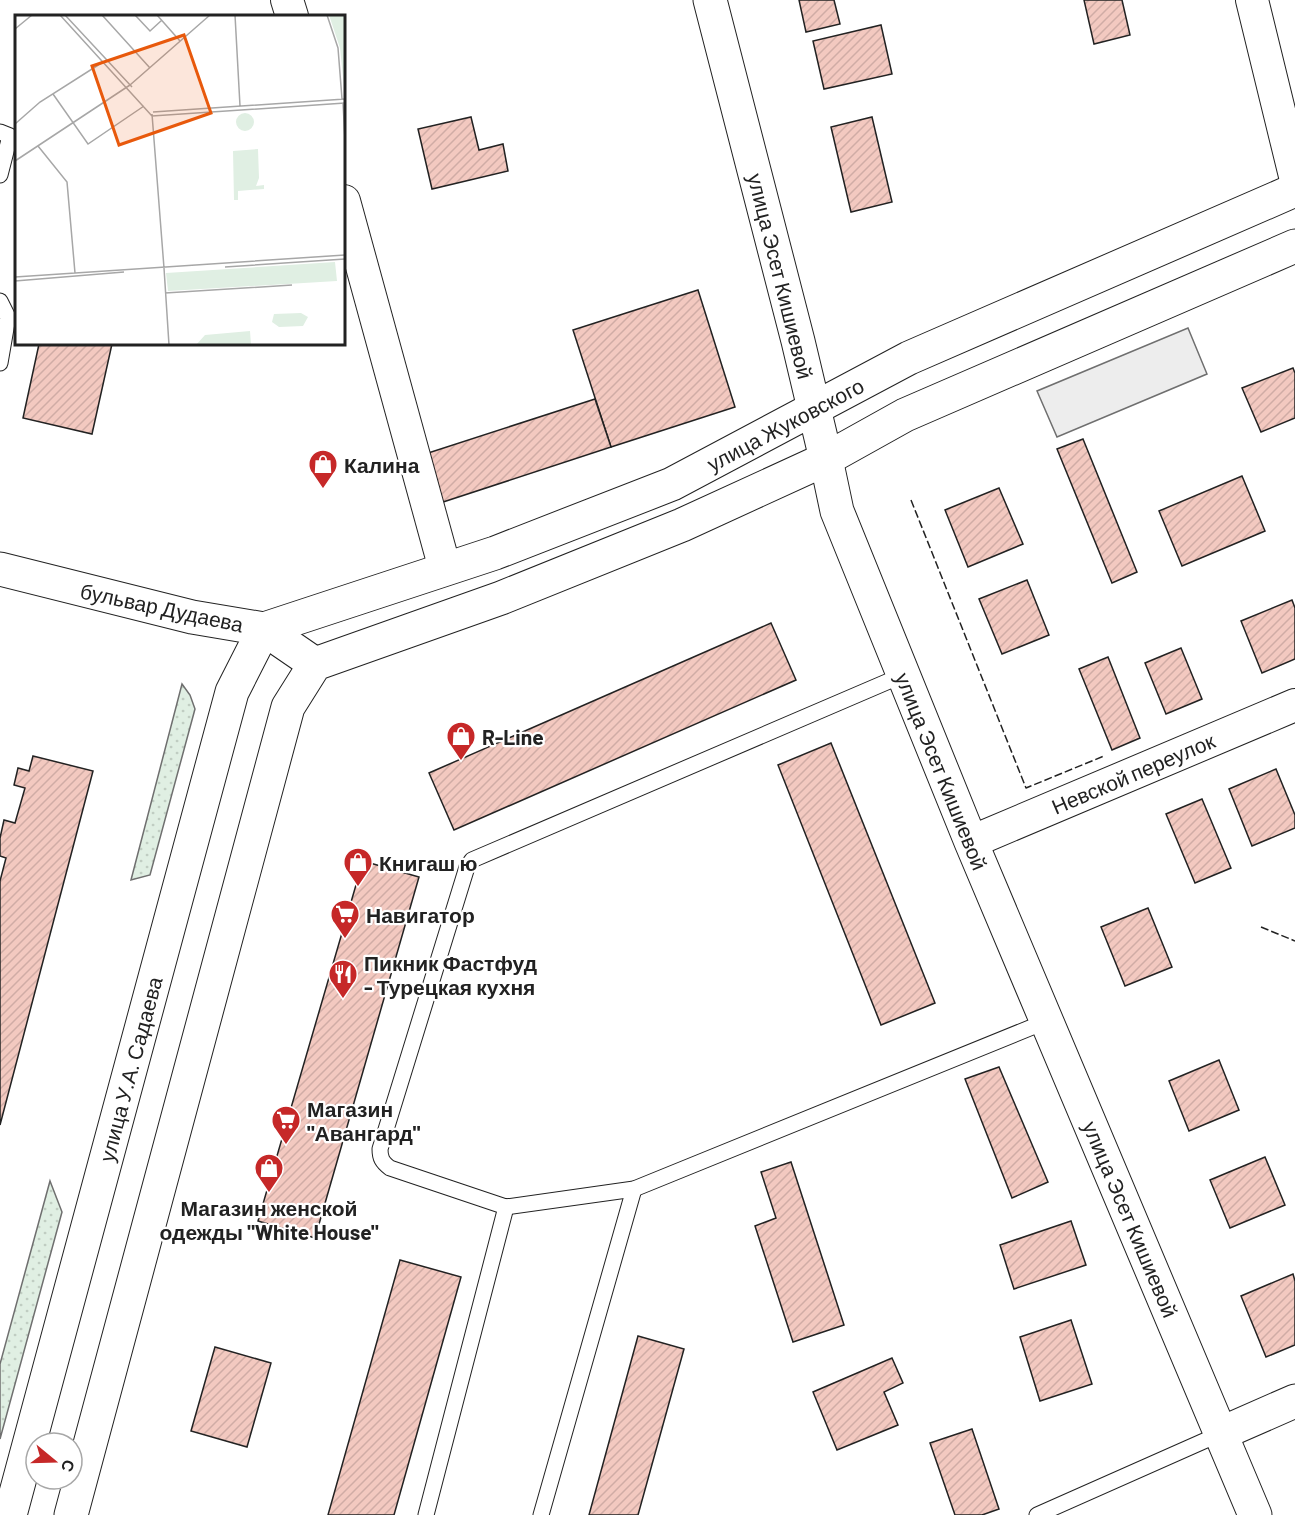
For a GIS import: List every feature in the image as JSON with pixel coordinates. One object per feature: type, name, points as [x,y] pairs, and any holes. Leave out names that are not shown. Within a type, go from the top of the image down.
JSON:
[{"type":"main road","name":"улица Эсет Кишиевой","points":[[710,0],[814,408],[837,511],[971,842],[1255,1515]]},
{"type":"main road","name":"улица Жуковского","points":[[264,629],[495,553],[672,484],[909,358],[1295,190]]},
{"type":"main road","points":[[71,1515],[288,707],[315,664],[512,594],[682,525],[826,459],[905,414],[1295,246]]},
{"type":"main road","name":"бульвар Дудаева","points":[[0,569],[192,617],[264,629],[315,664]]},
{"type":"main road","name":"улица У.А. Садаева","points":[[10,1515],[232,692],[264,629]]},
{"type":"main road","points":[[1222,1433],[1295,1401]]},
{"type":"street","points":[[287,0],[292,15]]},
{"type":"street","points":[[1252,0],[1295,176]]},
{"type":"street","points":[[345,205],[445,569]]},
{"type":"street","name":"Невской переулок","points":[[971,842],[1295,705]]},
{"type":"lane","points":[[0,132],[10,136],[0,175]]},
{"type":"lane","points":[[0,301],[8,317],[0,363]]},
{"type":"lane","points":[[903,675],[476,858],[469,863],[380,1149],[380,1156],[390,1168],[506,1207],[634,1189],[1047,1021]]},
{"type":"lane","points":[[541,1515],[634,1189]]},
{"type":"lane","points":[[426,1515],[506,1207]]},
{"type":"lane","points":[[1037,1515],[1222,1433]]},
{"type":"green space","points":[[182,684],[190,695],[195,709],[150,875],[131,880]]},
{"type":"green space","points":[[50,1181],[62,1212],[0,1439],[0,1364]]},
{"type":"shaded area","points":[[1188,328],[1207,374],[1057,437],[1037,391]]},
{"type":"building","points":[[799,0],[834,0],[840,24],[806,32]]},
{"type":"building","points":[[1084,0],[1122,0],[1130,35],[1094,44]]},
{"type":"building","points":[[881,25],[892,74],[824,89],[813,41]]},
{"type":"building","points":[[471,117],[479,150],[503,144],[508,171],[432,189],[418,129]]},
{"type":"building","points":[[872,117],[892,202],[851,212],[831,127]]},
{"type":"building","points":[[698,290],[735,407],[611,447],[573,330]]},
{"type":"building","points":[[39,345],[112,345],[92,434],[23,418]]},
{"type":"building","points":[[1293,368],[1295,418],[1261,432],[1242,388]]},
{"type":"building","points":[[595,399],[611,447],[437,504],[422,455]]},
{"type":"building","points":[[1083,439],[1137,572],[1112,583],[1057,449]]},
{"type":"building","points":[[1242,476],[1265,531],[1182,566],[1159,511]]},
{"type":"building","points":[[999,488],[1023,544],[968,567],[945,510]]},
{"type":"building","points":[[1027,580],[1049,635],[1002,654],[979,599]]},
{"type":"building","points":[[1292,600],[1295,608],[1295,659],[1262,673],[1241,621]]},
{"type":"building","points":[[771,623],[796,680],[454,830],[429,773]]},
{"type":"building","points":[[1181,648],[1202,699],[1166,714],[1145,663]]},
{"type":"building","points":[[1108,657],[1140,738],[1112,750],[1079,669]]},
{"type":"building","points":[[831,743],[935,1003],[881,1025],[778,765]]},
{"type":"building","points":[[33,756],[93,771],[0,1125],[0,881],[6,858],[0,856],[0,838],[4,820],[15,823],[25,788],[14,785],[18,768],[29,771]]},
{"type":"building","points":[[1276,769],[1295,815],[1295,828],[1252,846],[1229,789]]},
{"type":"building","points":[[1202,799],[1231,868],[1195,883],[1166,814]]},
{"type":"building","points":[[363,861],[419,877],[315,1238],[258,1221]]},
{"type":"building","points":[[1148,908],[1172,967],[1125,986],[1101,927]]},
{"type":"building","points":[[1219,1060],[1239,1110],[1189,1131],[1169,1081]]},
{"type":"building","points":[[999,1067],[1048,1182],[1012,1198],[965,1079]]},
{"type":"building","points":[[1265,1157],[1285,1205],[1230,1228],[1210,1180]]},
{"type":"building","points":[[791,1162],[844,1325],[793,1342],[755,1226],[776,1218],[761,1172]]},
{"type":"building","points":[[1071,1221],[1086,1265],[1014,1289],[1000,1245]]},
{"type":"building","points":[[400,1260],[461,1277],[394,1515],[328,1515]]},
{"type":"building","points":[[1293,1274],[1295,1281],[1295,1345],[1266,1357],[1241,1296]]},
{"type":"building","points":[[1071,1320],[1092,1384],[1040,1401],[1020,1337]]},
{"type":"building","points":[[638,1336],[684,1349],[638,1515],[589,1515]]},
{"type":"building","points":[[215,1347],[271,1363],[247,1447],[191,1431]]},
{"type":"building","points":[[892,1358],[903,1383],[884,1392],[898,1425],[837,1450],[813,1392]]},
{"type":"building","points":[[972,1429],[999,1509],[982,1515],[955,1515],[930,1443]]},
{"type":"fence","points":[[911,500],[1026,788],[1104,756]]},
{"type":"fence","points":[[1261,927],[1295,941]]},
{"type":"place","name":"Калина","points":[[323,490]]},
{"type":"place","name":"R-Line","points":[[461,762]]},
{"type":"place","name":"Книгаш ю","points":[[358,888]]},
{"type":"place","name":"Навигатор","points":[[345,940]]},
{"type":"place","name":"Пикник Фастфуд - Турецкая кухня","points":[[343,1000]]},
{"type":"place","name":"Магазин \"Авангард\"","points":[[286,1146]]},
{"type":"place","name":"Магазин женской одежды \"White House\"","points":[[269,1194]]}]
